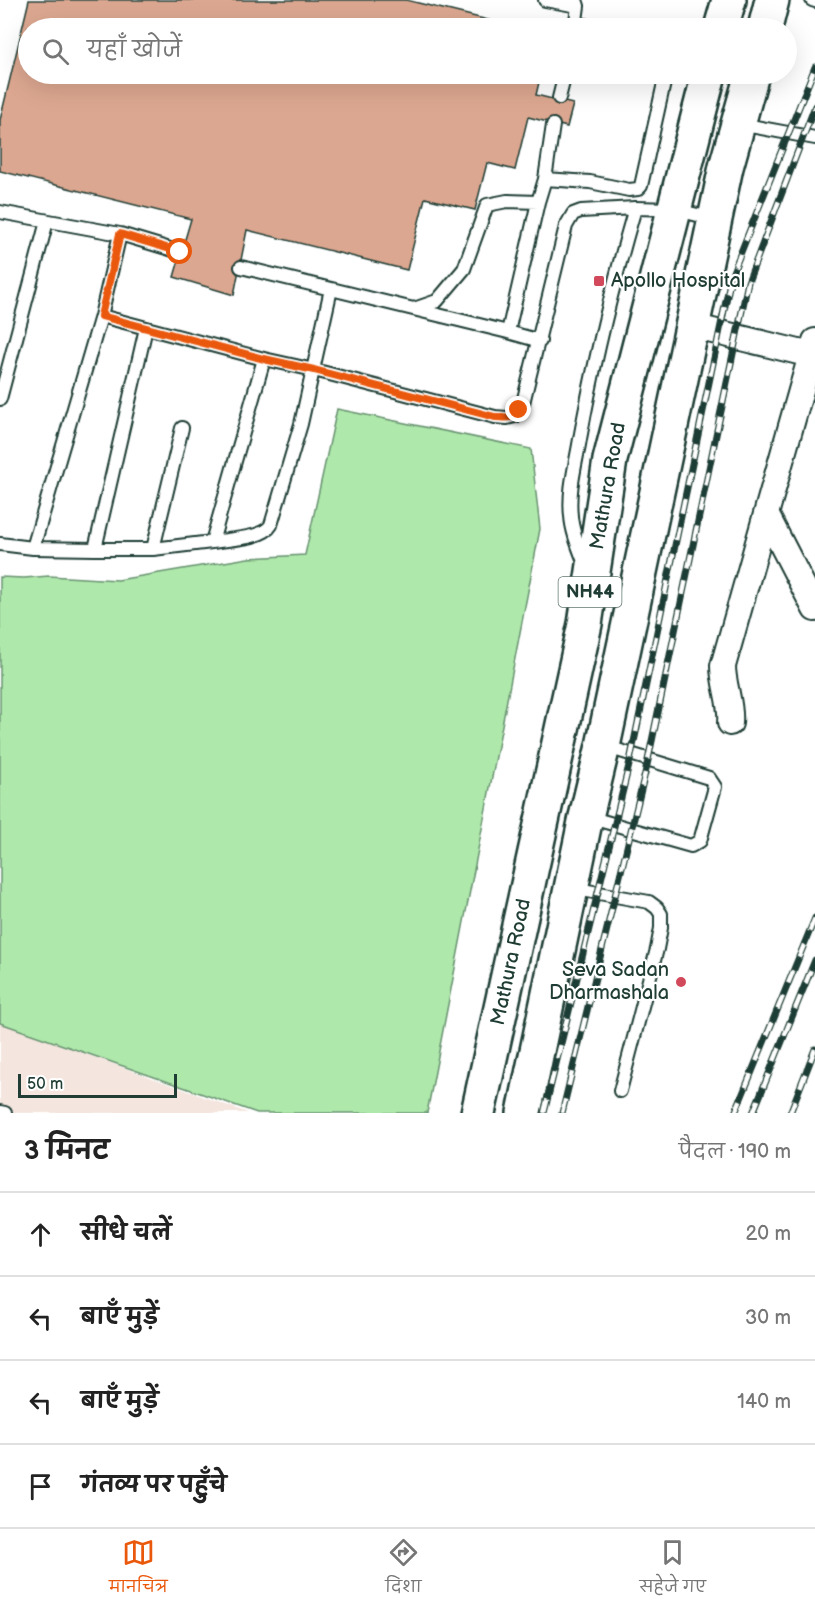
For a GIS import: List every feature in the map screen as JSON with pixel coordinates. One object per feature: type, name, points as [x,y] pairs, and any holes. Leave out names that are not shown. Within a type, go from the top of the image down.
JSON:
[{"type":"highway","points":[[724,18],[729,0]]},
{"type":"highway","points":[[768,18],[772,0]]},
{"type":"highway","name":"Mathura Road","points":[[478,1113],[582,636],[610,460],[706,84]]},
{"type":"highway","name":"NH44","points":[[524,1113],[715,220],[749,84]]},
{"type":"street","points":[[692,326],[814,353],[723,666],[723,678],[731,713],[730,723]]},
{"type":"street","points":[[766,514],[815,609]]},
{"type":"lane","points":[[545,0],[577,3],[576,18]]},
{"type":"lane","points":[[560,98],[563,84]]},
{"type":"lane","points":[[545,179],[590,182],[630,190],[638,189],[641,186],[664,84]]},
{"type":"lane","points":[[738,123],[815,138]]},
{"type":"lane","points":[[508,332],[545,179],[553,125]]},
{"type":"lane","points":[[413,309],[437,301],[464,269],[487,205],[507,201],[538,202]]},
{"type":"lane","points":[[591,583],[573,529],[570,514],[571,492],[590,385],[635,208]]},
{"type":"lane","points":[[101,316],[264,359],[495,417],[507,418],[515,416],[523,403],[570,217],[581,211],[635,208],[673,209],[715,220]]},
{"type":"lane","points":[[0,212],[120,234],[180,252]]},
{"type":"lane","points":[[0,399],[47,221]]},
{"type":"lane","points":[[33,548],[101,316],[120,234]]},
{"type":"lane","points":[[241,267],[540,340]]},
{"type":"lane","points":[[0,544],[33,548],[153,549],[212,542],[268,531],[301,424],[331,289]]},
{"type":"lane","points":[[95,549],[146,328]]},
{"type":"lane","points":[[212,542],[264,359]]},
{"type":"lane","points":[[153,549],[182,428]]},
{"type":"lane","points":[[586,817],[691,846],[699,841],[715,787],[709,778],[603,746]]},
{"type":"lane","points":[[571,888],[649,902],[661,914],[657,950],[620,1091]]},
{"type":"lane","points":[[0,1112],[5,1113]]},
{"type":"shaded area","points":[[0,1023],[12,1027],[248,1113],[0,1113]]},
{"type":"green space","points":[[337,409],[531,449],[540,529],[427,1113],[257,1113],[0,1023],[0,577],[49,576],[118,580],[248,558],[305,555]]},
{"type":"building","points":[[29,0],[406,0],[480,18],[25,18]]},
{"type":"building","points":[[18,46],[18,84],[539,84],[536,95],[573,104],[567,127],[528,117],[515,170],[487,163],[475,210],[425,198],[407,270],[247,230],[234,295],[174,277],[191,219],[0,171],[0,120]]},
{"type":"railway","points":[[544,1113],[630,761],[731,277],[815,67]]},
{"type":"railway","points":[[562,1113],[647,765],[748,282],[815,106]]},
{"type":"railway","points":[[735,1113],[815,918]]},
{"type":"railway","points":[[753,1113],[815,960]]},
{"type":"railway","points":[[790,1113],[815,1049]]},
{"type":"place","name":"Apollo Hospital","points":[[599,281]]},
{"type":"place","name":"Seva Sadan Dharmashala","points":[[681,982]]},
{"type":"route","points":[[180,252],[120,234],[101,316],[495,417],[515,416],[519,410]]}]
